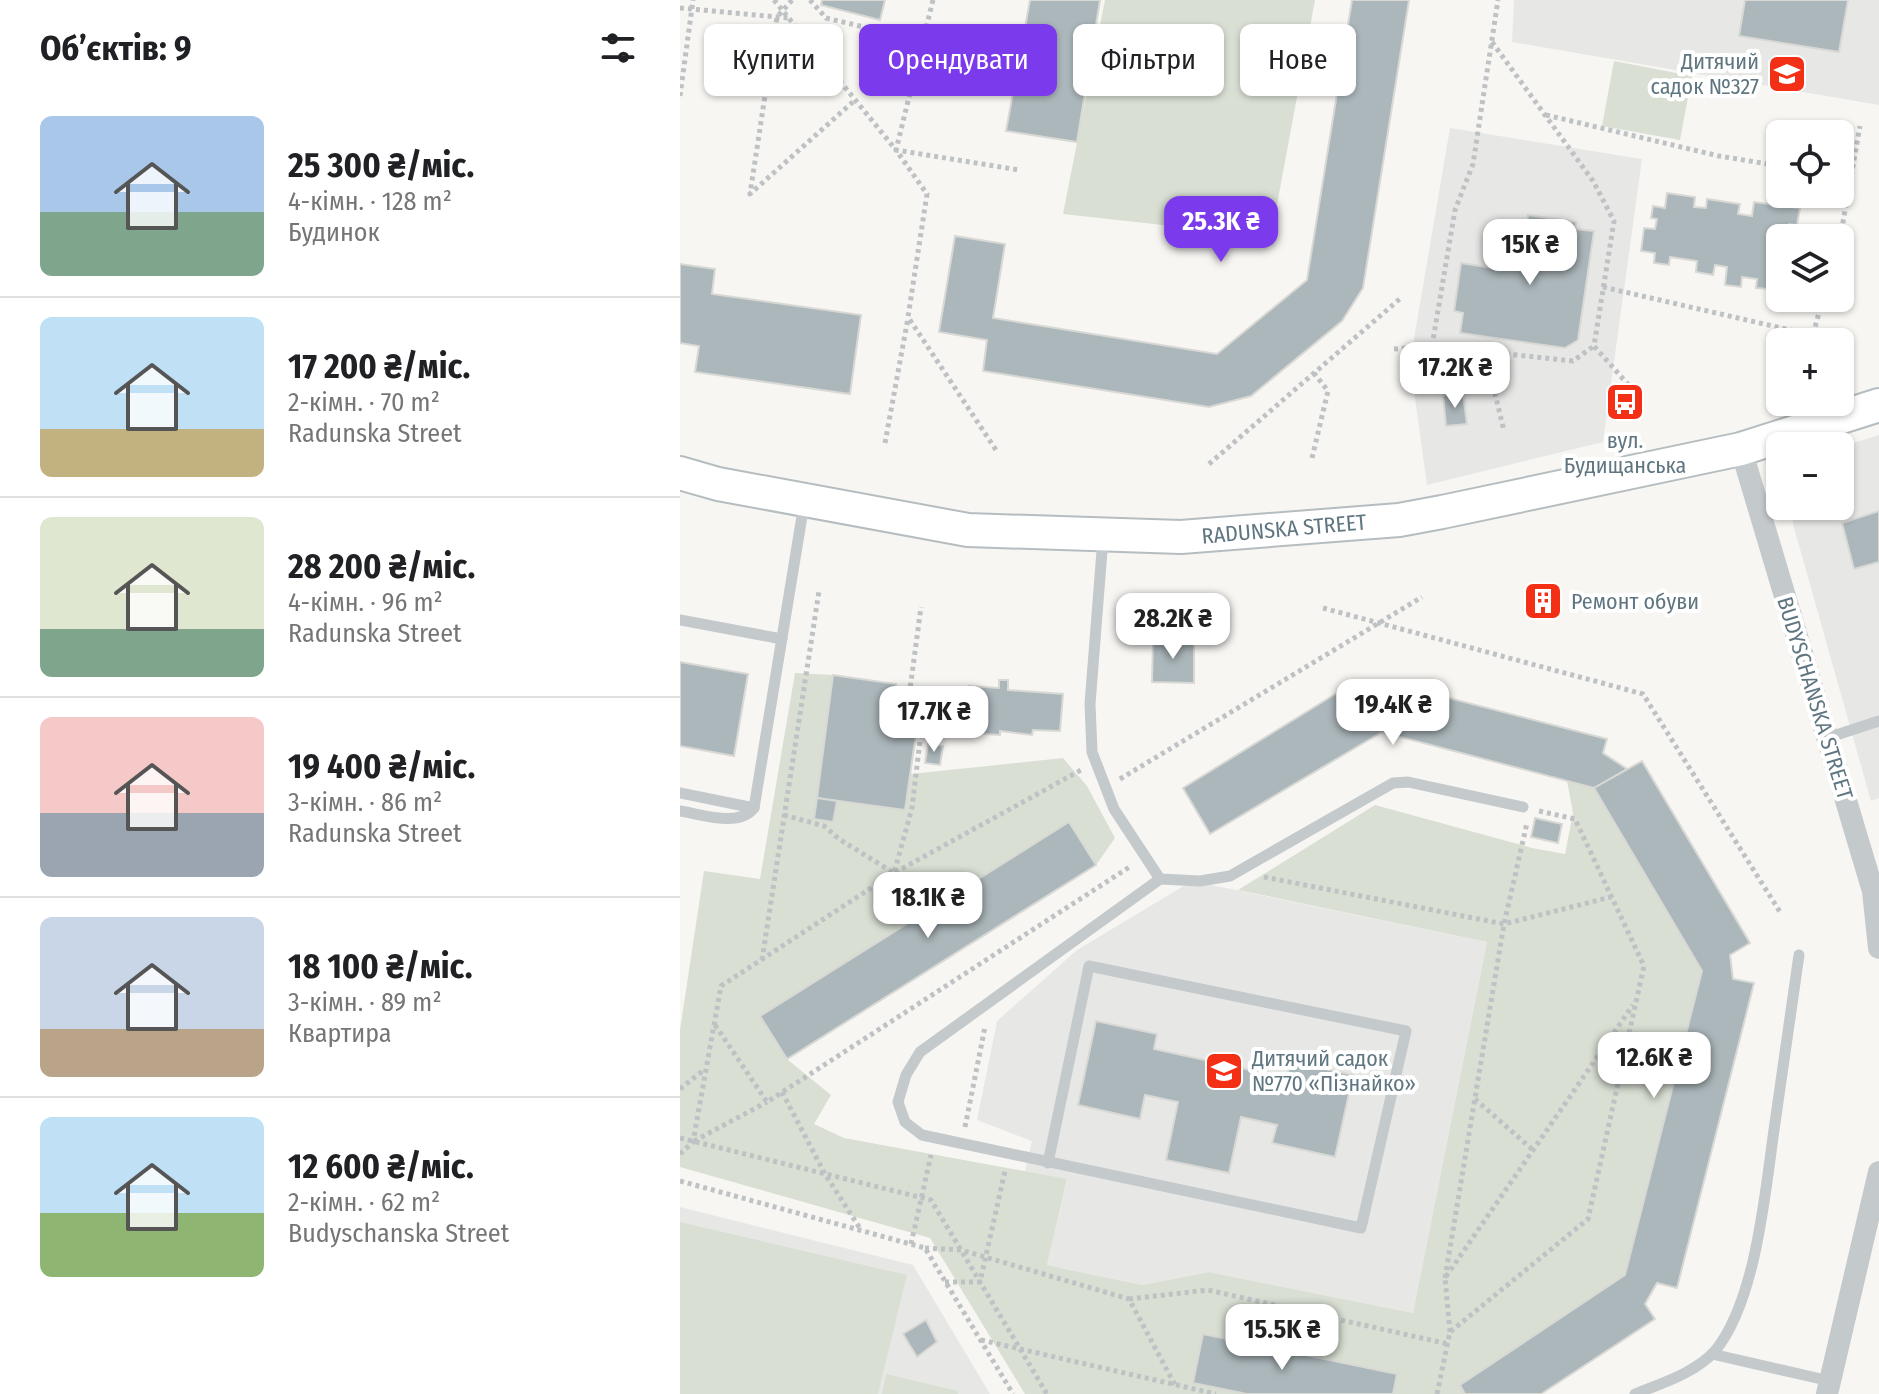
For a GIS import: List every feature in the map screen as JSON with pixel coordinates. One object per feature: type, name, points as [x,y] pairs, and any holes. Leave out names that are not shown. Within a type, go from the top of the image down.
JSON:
[{"type":"main road","name":"RADUNSKA STREET","points":[[680,473],[718,484],[968,530],[1181,537],[1399,520],[1741,449],[1879,405]]},
{"type":"street","name":"BUDYSCHANSKA STREET","points":[[1741,449],[1873,891],[1879,948]]},
{"type":"street","points":[[1828,1387],[1879,1172]]},
{"type":"lane","points":[[680,811],[733,819],[748,815],[754,808],[805,500]]},
{"type":"lane","points":[[1103,535],[1090,704],[1092,752],[1114,809],[1160,879]]},
{"type":"lane","points":[[680,620],[782,639]]},
{"type":"lane","points":[[1827,738],[1879,721]]},
{"type":"lane","points":[[1048,1163],[1089,966],[1406,1031],[1361,1228],[1008,1155],[922,1135],[905,1122],[898,1102],[906,1075],[920,1052],[1160,879],[1220,880],[1393,783],[1408,782],[1523,807]]},
{"type":"lane","points":[[680,793],[754,808]]},
{"type":"lane","points":[[1635,1394],[1683,1374],[1712,1354],[1724,1339],[1737,1312],[1759,1238],[1799,955]]},
{"type":"lane","points":[[1712,1354],[1828,1387]]},
{"type":"path","points":[[680,96],[693,0]]},
{"type":"path","points":[[774,0],[896,150],[927,194],[885,443]]},
{"type":"path","points":[[792,0],[777,17],[750,194],[855,100]]},
{"type":"path","points":[[810,0],[826,18],[859,26]]},
{"type":"path","points":[[927,24],[933,0]]},
{"type":"path","points":[[1432,346],[1455,210],[1473,164],[1498,0]]},
{"type":"path","points":[[680,8],[789,18]]},
{"type":"path","points":[[1394,349],[1432,346],[1573,361],[1594,346],[1614,221],[1593,181],[1492,42]]},
{"type":"path","points":[[896,150],[909,96]]},
{"type":"path","points":[[1545,114],[1719,156],[1766,164]]},
{"type":"path","points":[[1854,165],[1860,126]]},
{"type":"path","points":[[896,150],[1019,170]]},
{"type":"path","points":[[1603,287],[1771,328]]},
{"type":"path","points":[[1209,464],[1402,297]]},
{"type":"path","points":[[908,317],[996,450]]},
{"type":"path","points":[[1594,346],[1640,398]]},
{"type":"path","points":[[1495,353],[1493,385],[1504,431]]},
{"type":"path","points":[[1312,458],[1328,391],[1314,373]]},
{"type":"path","points":[[762,960],[819,591]]},
{"type":"path","points":[[1106,788],[1422,597]]},
{"type":"path","points":[[894,873],[912,808],[922,724],[908,704],[921,607]]},
{"type":"path","points":[[1323,608],[1643,694],[1780,912]]},
{"type":"path","points":[[693,1142],[721,986],[894,873],[1096,763]]},
{"type":"path","points":[[1437,1394],[1450,1332],[1445,1278],[1504,924],[1530,809],[1575,819],[1644,966],[1588,1219],[1450,1332]]},
{"type":"path","points":[[784,815],[824,826],[839,839],[894,873]]},
{"type":"path","points":[[680,1154],[693,1142],[767,1102],[1145,855]]},
{"type":"path","points":[[1237,872],[1504,924],[1611,897]]},
{"type":"path","points":[[961,1144],[990,1001]]},
{"type":"path","points":[[1445,1278],[1636,1001]]},
{"type":"path","points":[[714,1025],[767,1102]]},
{"type":"path","points":[[680,1089],[706,1068]]},
{"type":"path","points":[[782,1092],[825,1174],[861,1230]]},
{"type":"path","points":[[1475,1099],[1533,1150]]},
{"type":"path","points":[[680,1138],[931,1200],[1047,1394]]},
{"type":"path","points":[[911,1244],[935,1138]]},
{"type":"path","points":[[980,1282],[1008,1155]]},
{"type":"path","points":[[680,1181],[925,1248],[961,1250],[1129,1299],[1208,1290],[1448,1344]]},
{"type":"path","points":[[925,1248],[1013,1394]]},
{"type":"path","points":[[945,1282],[980,1282]]},
{"type":"path","points":[[1129,1299],[1175,1385]]},
{"type":"path","points":[[981,1340],[1216,1394]]},
{"type":"shaded area","points":[[1105,0],[1315,0],[1311,24],[1240,24],[1240,96],[1297,96],[1271,237],[1063,214],[1086,96],[1224,96],[1224,24],[1100,24]]},
{"type":"shaded area","name":"Дитячий садок №327","points":[[1514,0],[1879,0],[1879,105],[1512,42]]},
{"type":"shaded area","points":[[1614,61],[1692,76],[1680,140],[1602,126]]},
{"type":"shaded area","points":[[1450,128],[1642,159],[1603,442],[1427,485],[1410,362]]},
{"type":"shaded area","points":[[1879,435],[1879,798],[1871,801],[1793,520],[1854,520],[1854,443]]},
{"type":"shaded area","points":[[795,673],[833,675],[814,819],[833,822],[837,801],[905,810],[911,774],[1063,758],[1087,786],[1115,838],[1096,865],[1069,822],[760,1016],[787,1059],[831,1095],[814,1124],[844,1138],[1067,1179],[1047,1265],[1142,1285],[1209,1272],[1413,1313],[1487,942],[1238,890],[1375,805],[1532,848],[1565,854],[1573,813],[1567,781],[1594,788],[1702,971],[1625,1275],[1460,1385],[1465,1394],[1393,1394],[1396,1374],[1203,1334],[1193,1383],[1245,1394],[1025,1394],[930,1238],[680,1167],[680,1030],[704,871],[760,879]]},
{"type":"shaded area","name":"Дитячий садок №770 «Пізнайко»","points":[[1192,881],[1487,942],[1413,1313],[1209,1272],[1142,1285],[1047,1265],[1067,1180],[1025,1171],[1032,1141],[977,1120],[997,1021],[1077,950]]},
{"type":"shaded area","points":[[680,1207],[913,1265],[990,1394],[680,1394]]},
{"type":"shaded area","points":[[680,1222],[907,1275],[878,1394],[680,1394]]},
{"type":"shaded area","points":[[886,1374],[958,1391],[958,1394],[882,1394]]},
{"type":"building","points":[[822,0],[885,0],[880,20],[821,5]]},
{"type":"building","points":[[1030,0],[1100,0],[1096,24],[1073,24],[1073,96],[1084,96],[1077,142],[1006,131],[1012,96],[1057,96],[1057,24],[1026,24]]},
{"type":"building","points":[[1352,0],[1409,0],[1363,288],[1342,321],[1251,396],[1209,407],[983,371],[987,340],[939,332],[955,236],[1005,244],[993,318],[1217,354],[1307,280],[1337,96],[1356,96],[1356,24],[1348,24]]},
{"type":"building","points":[[1745,0],[1848,0],[1839,52],[1739,36]]},
{"type":"building","points":[[1667,193],[1695,197],[1694,207],[1706,208],[1707,199],[1740,204],[1738,214],[1752,216],[1754,202],[1766,204],[1766,208],[1800,208],[1797,224],[1766,224],[1766,289],[1756,288],[1757,279],[1742,277],[1741,287],[1725,285],[1727,267],[1715,265],[1713,275],[1696,272],[1697,261],[1670,257],[1669,265],[1654,263],[1655,253],[1641,251],[1644,228],[1655,229],[1657,219],[1651,218],[1653,206],[1665,208]]},
{"type":"building","points":[[1528,215],[1576,222],[1575,229],[1594,231],[1578,340],[1565,348],[1460,333],[1463,313],[1454,311],[1461,263],[1493,268],[1495,252],[1509,243],[1524,246]]},
{"type":"building","points":[[680,264],[715,269],[712,294],[861,315],[850,394],[695,372],[699,346],[680,343]]},
{"type":"building","points":[[1463,393],[1467,424],[1446,426],[1443,395]]},
{"type":"building","points":[[1879,511],[1879,562],[1854,569],[1842,523]]},
{"type":"building","name":"Ремонт обуви","points":[[1553,589],[1558,606],[1532,612],[1529,596]]},
{"type":"building","points":[[1153,639],[1194,639],[1194,683],[1152,682]]},
{"type":"building","points":[[680,662],[748,674],[734,756],[680,746]]},
{"type":"building","points":[[833,675],[896,684],[891,723],[917,727],[905,810],[817,798]]},
{"type":"building","points":[[999,680],[1008,680],[1008,690],[1063,694],[1060,731],[1033,730],[1032,735],[1000,731],[1000,735],[967,733],[969,686],[999,688]]},
{"type":"building","points":[[1395,684],[1607,739],[1603,753],[1627,769],[1594,788],[1382,732],[1210,834],[1183,788],[1350,685],[1361,701],[1390,698]]},
{"type":"building","points":[[930,703],[966,705],[965,736],[928,734]]},
{"type":"building","points":[[928,744],[943,746],[940,765],[925,763]]},
{"type":"building","points":[[1642,761],[1750,943],[1730,955],[1733,979],[1754,983],[1677,1288],[1657,1283],[1645,1304],[1655,1319],[1541,1394],[1465,1394],[1460,1385],[1625,1275],[1702,971],[1594,788]]},
{"type":"building","points":[[817,798],[837,801],[833,822],[814,819]]},
{"type":"building","points":[[1535,818],[1562,824],[1558,843],[1531,837]]},
{"type":"building","points":[[1069,822],[1096,865],[787,1059],[760,1016]]},
{"type":"building","points":[[1096,1021],[1157,1034],[1154,1049],[1287,1078],[1290,1061],[1353,1075],[1335,1157],[1272,1143],[1277,1125],[1241,1117],[1229,1173],[1166,1160],[1178,1102],[1145,1095],[1140,1119],[1078,1105]]},
{"type":"building","points":[[926,1320],[937,1342],[917,1357],[903,1334]]},
{"type":"building","points":[[1203,1334],[1397,1374],[1393,1394],[1247,1394],[1193,1383]]},
{"type":"place","name":"Дитячий садок №327","points":[[1787,74]]},
{"type":"place","name":"вул. Будищанська","points":[[1625,402]]},
{"type":"place","name":"Ремонт обуви","points":[[1543,601]]},
{"type":"place","name":"Дитячий садок №770 «Пізнайко»","points":[[1224,1071]]}]
